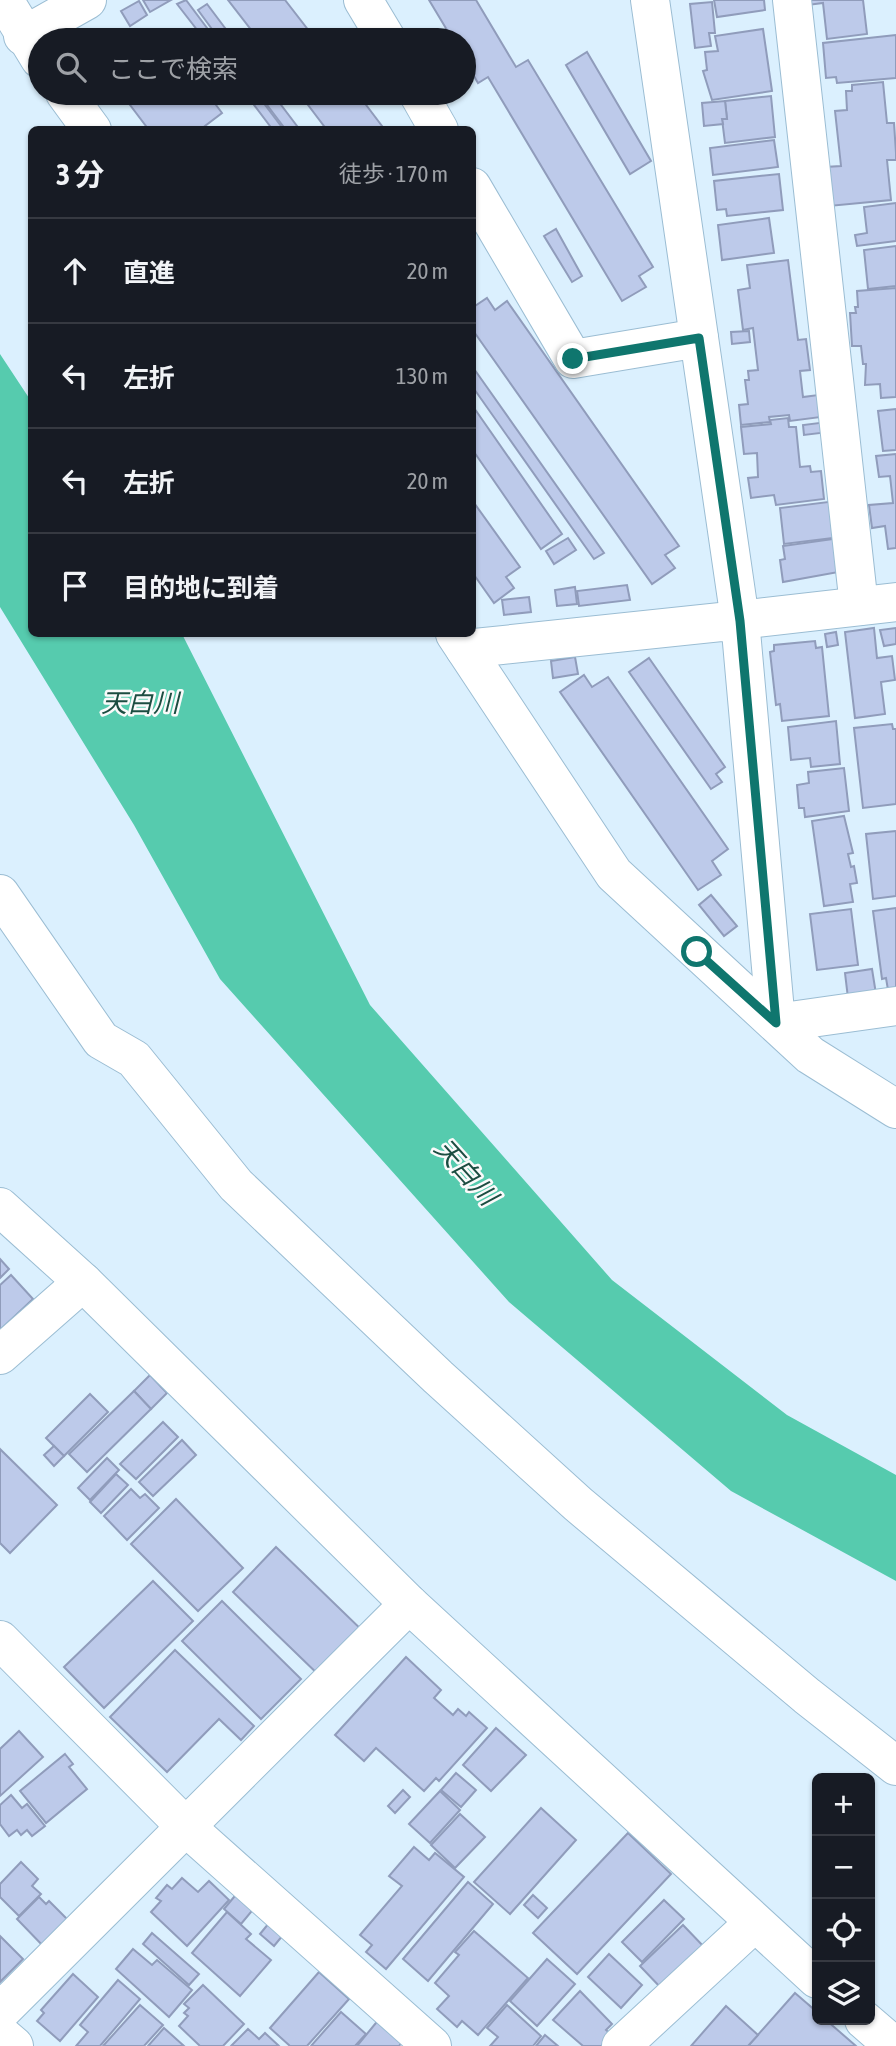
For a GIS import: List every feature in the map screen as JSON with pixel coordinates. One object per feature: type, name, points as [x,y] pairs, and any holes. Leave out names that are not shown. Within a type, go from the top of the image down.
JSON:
[{"type":"street","points":[[4,0],[28,41]]},
{"type":"street","points":[[55,28],[87,0]]},
{"type":"street","points":[[363,0],[380,28]]},
{"type":"street","points":[[650,0],[740,621],[776,1023]]},
{"type":"street","points":[[792,0],[859,606]]},
{"type":"street","points":[[74,105],[89,126]]},
{"type":"street","points":[[425,105],[437,126]]},
{"type":"street","points":[[476,194],[573,359],[699,338]]},
{"type":"street","points":[[896,602],[740,621],[460,641],[614,874],[810,1055],[896,1109]]},
{"type":"street","points":[[0,894],[101,1040],[134,1059],[236,1185],[438,1377],[578,1504],[807,1696],[896,1766]]},
{"type":"street","points":[[776,1023],[896,1006]]},
{"type":"street","points":[[0,1207],[83,1282],[409,1604],[812,1975]]},
{"type":"street","points":[[0,1355],[83,1282]]},
{"type":"street","points":[[0,2012],[409,1604]]},
{"type":"street","points":[[0,1640],[186,1827],[432,2046]]},
{"type":"street","points":[[621,2046],[754,1923]]},
{"type":"street","points":[[870,2025],[894,2046]]},
{"type":"street","points":[[0,2034],[14,2046]]},
{"type":"water","name":"天白川","points":[[0,354],[28,396],[28,637],[184,637],[370,1005],[612,1280],[787,1415],[896,1475],[896,1581],[731,1491],[509,1302],[220,979],[134,825],[0,607]]},
{"type":"building","points":[[143,0],[171,0],[150,12]]},
{"type":"building","points":[[186,0],[207,28],[196,28],[177,4]]},
{"type":"building","points":[[228,0],[285,0],[307,28],[250,28]]},
{"type":"building","points":[[429,0],[476,0],[516,67],[528,60],[653,267],[639,276],[646,287],[622,301],[488,77],[478,83],[476,80],[476,28],[446,28]]},
{"type":"building","points":[[714,0],[764,0],[765,10],[717,17]]},
{"type":"building","points":[[807,0],[863,0],[867,34],[827,39],[823,3],[808,5]]},
{"type":"building","points":[[139,1],[147,15],[130,26],[121,11]]},
{"type":"building","points":[[712,2],[715,33],[709,33],[711,46],[695,48],[690,4]]},
{"type":"building","points":[[207,4],[225,28],[211,28],[198,10]]},
{"type":"building","points":[[763,29],[772,91],[712,100],[703,71],[707,70],[705,52],[718,51],[715,36]]},
{"type":"building","points":[[896,35],[896,78],[837,83],[836,77],[826,78],[823,43]]},
{"type":"building","points":[[587,52],[651,161],[630,174],[566,65]]},
{"type":"building","points":[[883,82],[887,123],[894,123],[896,160],[887,160],[891,200],[829,206],[825,167],[841,166],[835,111],[847,110],[846,91],[852,91],[852,85]]},
{"type":"building","points":[[771,96],[775,137],[725,143],[722,119],[727,119],[725,101]]},
{"type":"building","points":[[725,101],[727,119],[722,119],[723,124],[704,126],[702,103]]},
{"type":"building","points":[[130,105],[216,105],[222,113],[205,126],[146,126]]},
{"type":"building","points":[[254,105],[265,105],[281,126],[270,126]]},
{"type":"building","points":[[267,105],[281,105],[297,126],[283,126]]},
{"type":"building","points":[[308,105],[366,105],[382,126],[324,126]]},
{"type":"building","points":[[774,140],[778,167],[713,175],[710,148]]},
{"type":"building","points":[[779,174],[783,210],[727,216],[726,209],[717,210],[714,181]]},
{"type":"building","points":[[896,203],[896,241],[857,246],[855,235],[867,233],[864,207]]},
{"type":"building","points":[[769,218],[774,253],[722,260],[718,225]]},
{"type":"building","points":[[556,229],[582,276],[572,282],[544,236]]},
{"type":"building","points":[[896,246],[896,286],[868,289],[864,250]]},
{"type":"building","points":[[788,260],[798,340],[806,339],[810,370],[800,371],[803,397],[818,395],[821,417],[790,421],[789,415],[769,417],[770,422],[741,425],[739,405],[748,404],[745,380],[749,380],[748,371],[758,370],[753,328],[743,330],[738,290],[750,288],[747,265]]},
{"type":"building","points":[[896,288],[896,397],[881,398],[880,384],[865,385],[866,364],[863,364],[861,346],[852,346],[850,313],[856,313],[855,307],[858,307],[857,291]]},
{"type":"building","points":[[487,298],[495,310],[507,301],[679,546],[665,555],[675,568],[652,584],[476,335],[476,305]]},
{"type":"building","points":[[749,331],[750,342],[732,344],[731,332]]},
{"type":"building","points":[[476,372],[604,553],[594,559],[476,392]]},
{"type":"building","points":[[896,409],[896,450],[883,451],[878,411]]},
{"type":"building","points":[[476,411],[562,534],[541,549],[476,455]]},
{"type":"building","points":[[788,418],[789,427],[796,427],[800,467],[810,466],[811,472],[821,471],[824,499],[776,505],[774,495],[751,498],[748,478],[758,477],[757,453],[744,454],[741,427],[771,424],[770,420]]},
{"type":"building","points":[[827,422],[829,432],[804,435],[803,425]]},
{"type":"building","points":[[896,454],[896,548],[888,549],[885,526],[872,528],[869,505],[893,503],[890,476],[879,477],[876,456]]},
{"type":"building","points":[[836,501],[841,537],[784,544],[780,508]]},
{"type":"building","points":[[476,506],[520,567],[506,577],[514,588],[494,603],[476,578]]},
{"type":"building","points":[[568,538],[576,550],[554,564],[546,551]]},
{"type":"building","points":[[840,538],[844,571],[783,582],[780,560],[785,559],[783,546]]},
{"type":"building","points":[[627,585],[630,600],[579,606],[577,591]]},
{"type":"building","points":[[575,587],[577,604],[557,606],[555,590]]},
{"type":"building","points":[[529,597],[531,612],[504,615],[502,600]]},
{"type":"building","points":[[874,628],[877,658],[892,656],[895,680],[881,682],[885,714],[855,718],[845,632]]},
{"type":"building","points":[[896,628],[896,644],[884,646],[880,630]]},
{"type":"building","points":[[836,632],[838,645],[827,647],[825,634]]},
{"type":"building","points":[[815,641],[816,648],[822,647],[829,716],[782,721],[780,704],[776,705],[770,652],[774,651],[774,645]]},
{"type":"building","points":[[575,657],[578,674],[553,678],[551,661]]},
{"type":"building","points":[[649,658],[725,767],[716,774],[722,782],[711,789],[629,672]]},
{"type":"building","points":[[584,675],[592,687],[608,677],[728,849],[712,861],[721,875],[698,890],[560,692]]},
{"type":"building","points":[[836,721],[840,764],[811,767],[810,758],[791,760],[788,727]]},
{"type":"building","points":[[892,724],[893,729],[896,729],[896,804],[863,808],[854,728]]},
{"type":"building","points":[[844,768],[849,811],[805,817],[804,808],[799,808],[797,785],[809,783],[808,772]]},
{"type":"building","points":[[844,816],[853,853],[848,854],[851,867],[854,866],[857,883],[850,884],[853,902],[824,906],[812,821]]},
{"type":"building","points":[[896,831],[896,896],[873,899],[866,834]]},
{"type":"building","points":[[711,895],[737,926],[724,936],[699,905]]},
{"type":"building","points":[[896,908],[896,989],[888,990],[886,978],[882,979],[873,911]]},
{"type":"building","points":[[851,909],[858,965],[817,970],[810,914]]},
{"type":"building","points":[[872,969],[876,994],[848,998],[845,973]]},
{"type":"building","points":[[0,1259],[9,1269],[0,1278]]},
{"type":"building","points":[[11,1275],[33,1299],[0,1330],[0,1285]]},
{"type":"building","points":[[150,1375],[167,1393],[151,1409],[134,1391]]},
{"type":"building","points":[[134,1391],[151,1409],[87,1472],[69,1454]]},
{"type":"building","points":[[90,1394],[108,1412],[64,1456],[46,1438]]},
{"type":"building","points":[[163,1422],[178,1437],[136,1479],[120,1464]]},
{"type":"building","points":[[182,1440],[196,1455],[153,1496],[139,1482]]},
{"type":"building","points":[[54,1446],[64,1456],[54,1466],[44,1455]]},
{"type":"building","points":[[0,1449],[57,1505],[10,1553],[0,1543]]},
{"type":"building","points":[[107,1458],[119,1470],[90,1500],[78,1488]]},
{"type":"building","points":[[116,1474],[128,1485],[101,1513],[90,1502]]},
{"type":"building","points":[[131,1489],[140,1498],[145,1494],[159,1508],[127,1540],[104,1516]]},
{"type":"building","points":[[176,1499],[243,1568],[198,1611],[131,1544]]},
{"type":"building","points":[[276,1547],[368,1636],[325,1681],[233,1592]]},
{"type":"building","points":[[153,1581],[193,1621],[104,1708],[64,1667]]},
{"type":"building","points":[[222,1601],[301,1679],[261,1719],[182,1641]]},
{"type":"building","points":[[175,1650],[254,1726],[241,1740],[219,1719],[167,1772],[110,1717]]},
{"type":"building","points":[[406,1657],[441,1690],[434,1698],[453,1715],[458,1709],[466,1716],[469,1712],[487,1728],[439,1781],[436,1778],[424,1791],[376,1748],[364,1761],[335,1735]]},
{"type":"building","points":[[496,1728],[526,1755],[491,1791],[463,1765]]},
{"type":"building","points":[[19,1731],[43,1757],[0,1796],[0,1749]]},
{"type":"building","points":[[65,1754],[73,1764],[69,1767],[87,1789],[46,1823],[20,1791]]},
{"type":"building","points":[[456,1773],[476,1790],[461,1807],[441,1790]]},
{"type":"building","points":[[403,1790],[410,1797],[395,1813],[388,1806]]},
{"type":"building","points":[[440,1791],[460,1810],[430,1843],[409,1824]]},
{"type":"building","points":[[11,1795],[22,1808],[27,1804],[45,1826],[32,1836],[27,1830],[21,1835],[17,1830],[9,1836],[0,1824],[0,1805]]},
{"type":"building","points":[[541,1808],[576,1840],[510,1914],[474,1882]]},
{"type":"building","points":[[460,1814],[485,1837],[455,1868],[431,1845]]},
{"type":"building","points":[[628,1833],[671,1874],[577,1974],[533,1933]]},
{"type":"building","points":[[414,1847],[429,1860],[435,1853],[464,1877],[386,1969],[366,1952],[372,1945],[360,1935],[402,1886],[389,1876]]},
{"type":"building","points":[[21,1862],[38,1879],[32,1886],[41,1894],[19,1916],[0,1897],[0,1884]]},
{"type":"building","points":[[182,1878],[198,1892],[209,1881],[229,1900],[187,1946],[151,1912],[161,1901],[156,1898],[167,1885],[172,1889]]},
{"type":"building","points":[[468,1882],[493,1904],[428,1981],[403,1959]]},
{"type":"building","points":[[239,1891],[256,1906],[241,1924],[224,1909]]},
{"type":"building","points":[[533,1895],[547,1908],[538,1918],[524,1905]]},
{"type":"building","points":[[39,1897],[46,1904],[49,1901],[71,1923],[46,1949],[17,1919]]},
{"type":"building","points":[[664,1900],[684,1919],[642,1962],[622,1942]]},
{"type":"building","points":[[227,1912],[251,1934],[246,1939],[271,1960],[240,1996],[192,1953]]},
{"type":"building","points":[[269,1923],[283,1935],[274,1946],[260,1934]]},
{"type":"building","points":[[683,1925],[706,1949],[663,1990],[640,1966]]},
{"type":"building","points":[[474,1931],[528,1978],[478,2035],[462,2021],[457,2027],[437,2009],[449,1996],[435,1983],[459,1955],[455,1952]]},
{"type":"building","points":[[152,1933],[199,1974],[189,1985],[143,1944]]},
{"type":"building","points":[[0,1936],[23,1959],[0,1982]]},
{"type":"building","points":[[133,1949],[152,1965],[157,1960],[192,1990],[169,2017],[116,1969]]},
{"type":"building","points":[[609,1954],[642,1985],[621,2008],[588,1977]]},
{"type":"building","points":[[547,1959],[575,1984],[537,2026],[510,2001]]},
{"type":"building","points":[[319,1972],[349,1999],[307,2046],[290,2046],[270,2028]]},
{"type":"building","points":[[73,1974],[98,1997],[60,2041],[37,2021],[44,2013],[41,2010]]},
{"type":"building","points":[[118,1980],[140,1999],[100,2046],[76,2046],[88,2032],[80,2025]]},
{"type":"building","points":[[203,1985],[244,2024],[223,2046],[200,2046],[179,2026],[188,2016],[184,2013],[189,2008],[184,2004]]},
{"type":"building","points":[[580,1991],[612,2024],[606,2030],[612,2035],[602,2046],[583,2046],[553,2020]]},
{"type":"building","points":[[795,1993],[812,2008],[812,2025],[832,2025],[856,2046],[748,2046]]},
{"type":"building","points":[[140,2005],[163,2025],[144,2046],[103,2046]]},
{"type":"building","points":[[507,2005],[541,2036],[533,2046],[490,2046],[498,2037],[487,2028]]},
{"type":"building","points":[[726,2006],[758,2035],[748,2046],[691,2046]]},
{"type":"building","points":[[341,2012],[366,2034],[355,2046],[311,2046]]},
{"type":"building","points":[[380,2018],[405,2038],[399,2046],[357,2046]]},
{"type":"building","points":[[164,2028],[184,2046],[148,2046]]},
{"type":"building","points":[[248,2029],[259,2039],[265,2033],[279,2046],[231,2046]]},
{"type":"building","points":[[545,2035],[558,2046],[536,2046]]},
{"type":"route","points":[[573,359],[699,338],[740,621],[776,1023],[697,952]]}]
